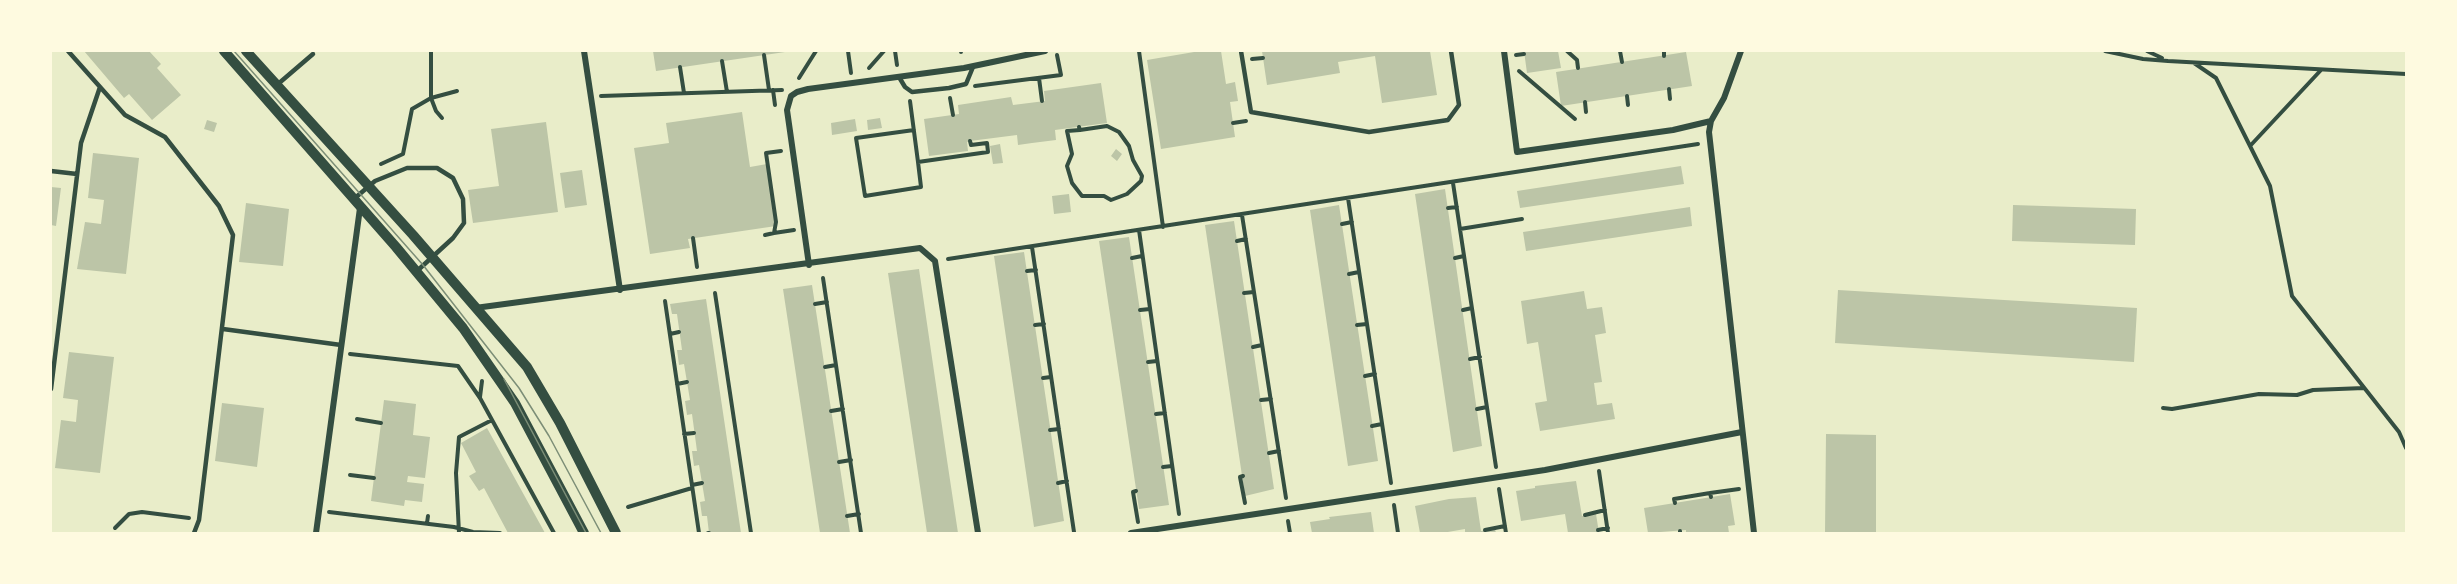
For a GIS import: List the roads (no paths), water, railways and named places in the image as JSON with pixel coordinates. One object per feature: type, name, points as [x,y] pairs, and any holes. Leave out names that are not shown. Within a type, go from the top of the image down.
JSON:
[{"type":"street","points":[[224,51],[464,328],[510,395],[584,533]]},
{"type":"street","points":[[246,51],[372,184],[527,367],[560,423],[616,533]]},
{"type":"street","points":[[584,51],[620,290]]},
{"type":"street","points":[[809,265],[787,110],[791,96],[808,89],[973,67],[1045,51]]},
{"type":"street","points":[[1504,51],[1517,153],[1711,121]]},
{"type":"street","points":[[1741,51],[1724,98],[1711,121],[1710,143],[1754,533]]},
{"type":"street","points":[[316,533],[341,345],[356,204]]},
{"type":"street","points":[[475,308],[809,265],[920,248],[935,261],[978,533]]},
{"type":"street","points":[[1131,533],[1597,461],[1742,432]]},
{"type":"lane","points":[[68,51],[125,115],[165,137],[219,206],[233,235],[199,520],[194,533]]},
{"type":"lane","points":[[1241,51],[1251,112],[1369,132],[1448,120],[1459,105],[1451,51]]},
{"type":"lane","points":[[276,85],[313,54]]},
{"type":"lane","points":[[899,77],[912,92],[958,87],[966,84],[973,67]]},
{"type":"lane","points":[[51,388],[81,143],[100,87]]},
{"type":"lane","points":[[356,204],[372,184],[407,168],[424,166],[437,168],[453,178],[463,199],[464,223],[453,238],[416,271]]},
{"type":"lane","points":[[51,171],[77,174]]},
{"type":"lane","points":[[223,329],[341,345]]},
{"type":"tram line","points":[[234,51],[423,265],[519,388],[549,436],[601,533]]},
{"type":"tram line","points":[[504,379],[586,533]]}]
